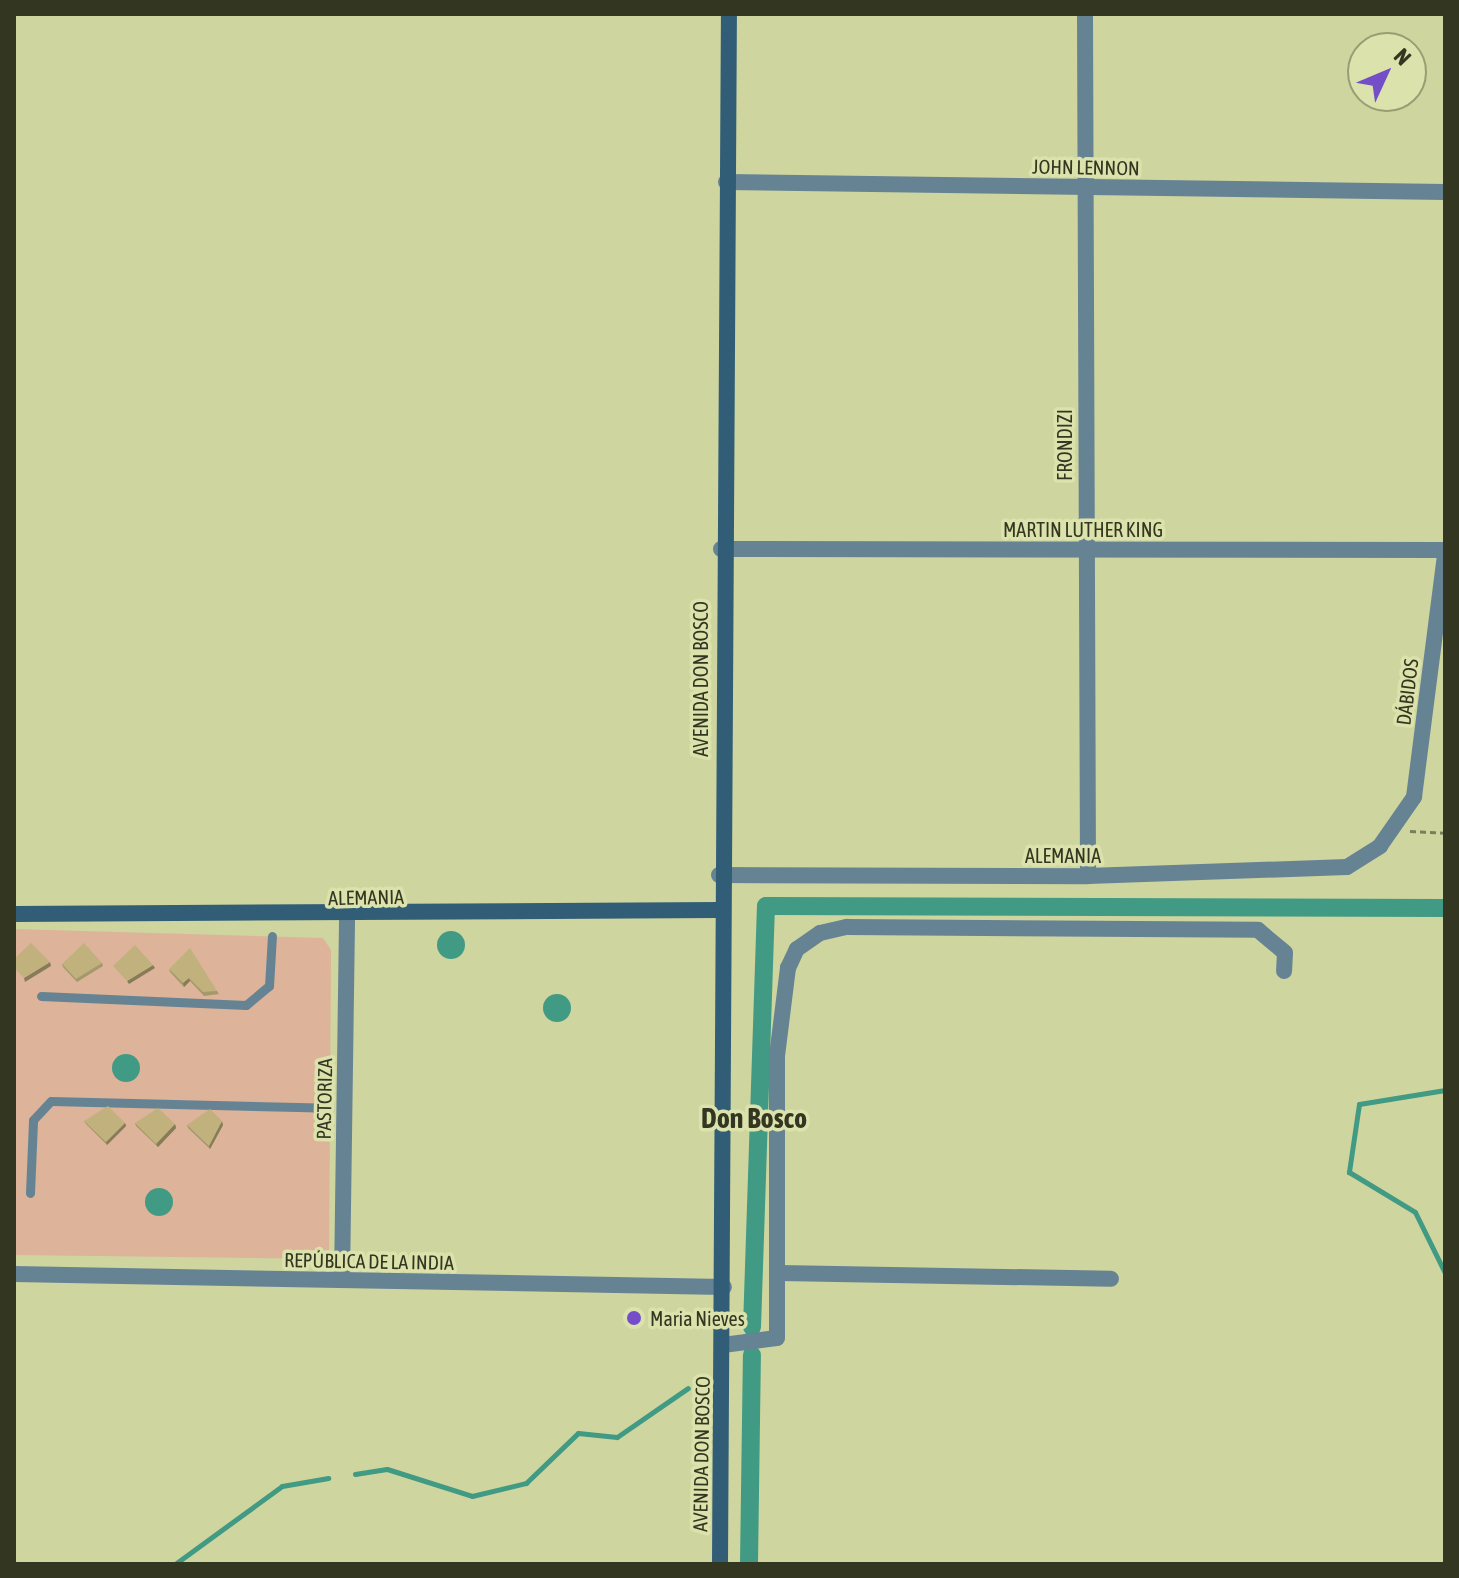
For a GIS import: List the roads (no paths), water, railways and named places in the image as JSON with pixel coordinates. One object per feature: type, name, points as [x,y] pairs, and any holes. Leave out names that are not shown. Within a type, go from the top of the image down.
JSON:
[{"type":"main road","name":"AVENIDA DON BOSCO","points":[[720,1564],[724,1287],[719,875],[729,14]]},
{"type":"main road","name":"ALEMANIA","points":[[14,914],[347,918],[719,910]]},
{"type":"street","name":"FRONDIZI","points":[[1085,14],[1083,549],[1088,876]]},
{"type":"street","name":"JOHN LENNON","points":[[726,182],[1445,192]]},
{"type":"street","name":"MARTIN LUTHER KING","points":[[721,549],[1445,552]]},
{"type":"street","name":"DÁBIDOS","points":[[1394,830],[1414,797],[1445,552]]},
{"type":"street","name":"ALEMANIA","points":[[719,875],[1088,876],[1347,867],[1394,830]]},
{"type":"street","name":"PASTORIZA","points":[[342,1280],[347,918]]},
{"type":"street","points":[[723,1345],[777,1338],[780,1273],[777,1056],[788,968],[797,949],[847,927],[1258,930],[1285,953],[1284,971]]},
{"type":"street","points":[[780,1273],[1111,1279]]},
{"type":"street","name":"REPÚBLICA DE LA INDIA","points":[[14,1274],[724,1287]]},
{"type":"lane","points":[[41,996],[246,1005],[269,986],[272,936]]},
{"type":"lane","points":[[30,1193],[33,1120],[51,1101],[330,1108]]},
{"type":"water","points":[[451,931],[461,935],[465,945],[461,955],[451,959],[441,955],[437,945],[441,935]]},
{"type":"water","points":[[557,994],[567,998],[571,1008],[567,1018],[557,1022],[547,1018],[543,1008],[547,998]]},
{"type":"water","points":[[126,1054],[136,1058],[140,1068],[136,1078],[126,1082],[116,1078],[112,1068],[116,1058]]},
{"type":"water","points":[[159,1188],[169,1192],[173,1202],[169,1212],[159,1216],[149,1212],[145,1202],[149,1192]]},
{"type":"waterway","points":[[752,1327],[766,906],[1445,908]]},
{"type":"waterway","points":[[1445,1090],[1359,1104],[1349,1172],[1415,1212],[1445,1273]]},
{"type":"waterway","points":[[749,1564],[752,1355]]},
{"type":"waterway","points":[[355,1474],[387,1469],[472,1496],[526,1483],[578,1433],[617,1437],[688,1388]]},
{"type":"waterway","points":[[175,1564],[282,1486],[328,1478]]},
{"type":"place","name":"Maria Nieves","points":[[634,1318]]},
{"type":"district","name":"Don Bosco","points":[[754,1118]]}]
